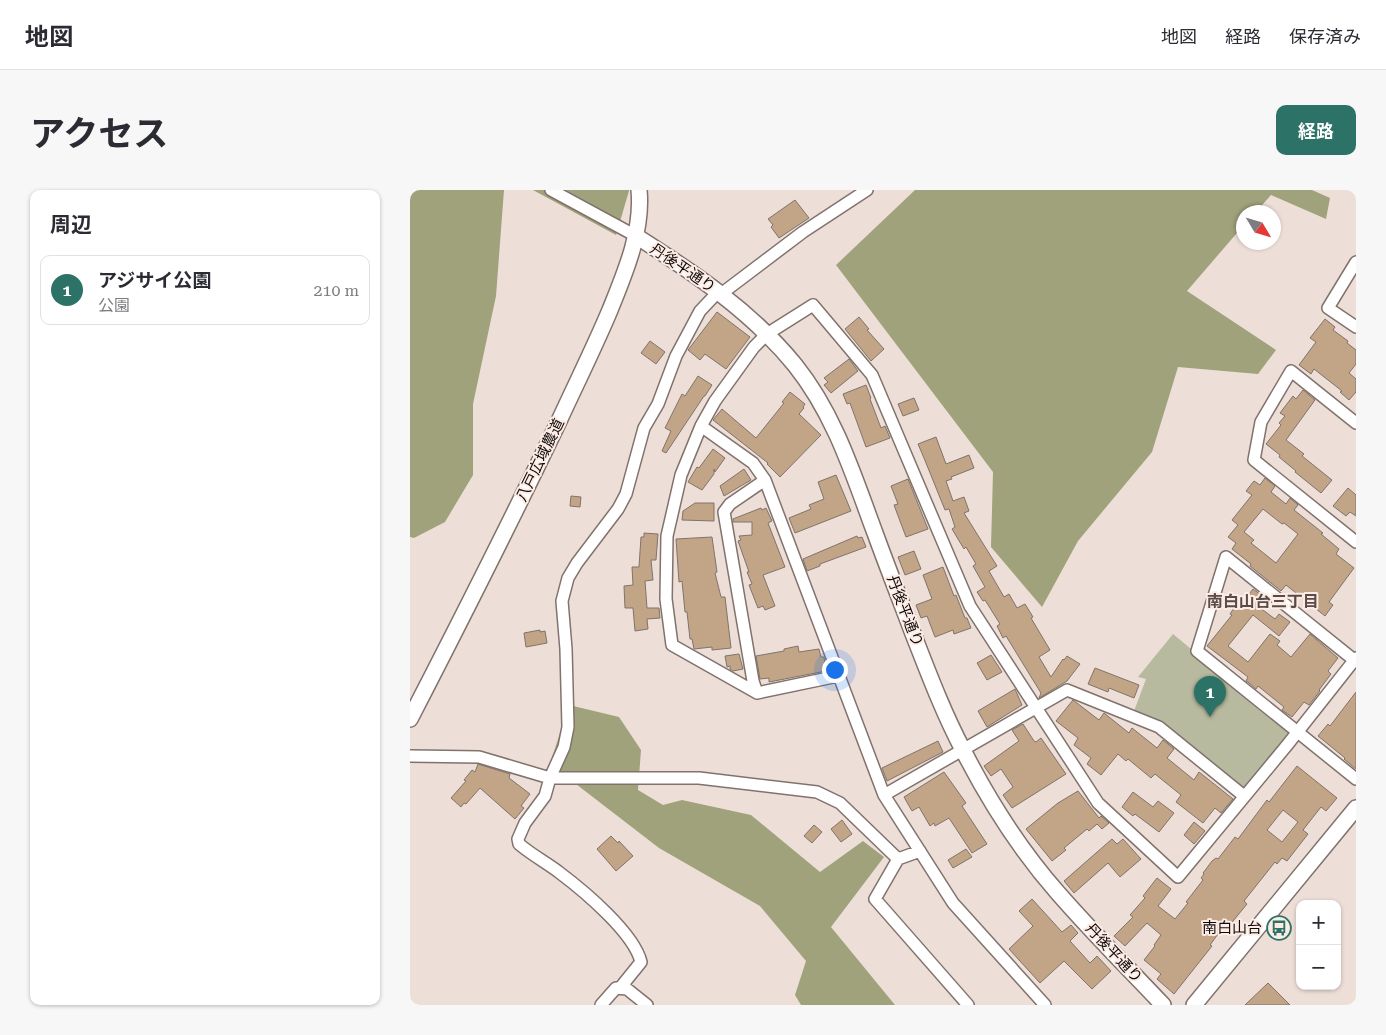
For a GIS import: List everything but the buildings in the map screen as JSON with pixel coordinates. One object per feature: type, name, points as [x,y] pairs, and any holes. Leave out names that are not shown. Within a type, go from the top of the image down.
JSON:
[{"type":"street","points":[[551,190],[636,236]]},
{"type":"street","name":"八戸広域農道","points":[[410,720],[501,543],[595,344],[621,283],[636,236],[640,200],[639,190]]},
{"type":"street","points":[[620,988],[641,962],[634,946],[622,929],[600,908],[560,873],[519,844],[518,839],[524,824],[545,796],[550,778],[564,747],[568,727],[566,649],[562,601],[568,578],[577,563],[618,509],[626,494],[644,428],[658,404],[676,356],[700,311],[720,293],[803,232],[867,190]]},
{"type":"street","name":"丹後平通り","points":[[636,236],[683,266],[720,293],[767,334],[796,366],[817,397],[843,446],[938,699],[991,801],[1024,850],[1058,893],[1163,1005]]},
{"type":"street","points":[[1356,262],[1328,308],[1356,327]]},
{"type":"street","points":[[838,676],[757,693],[672,645],[666,599],[667,536],[681,474],[701,426],[715,401],[754,347],[767,334],[813,305],[872,375],[970,606],[1098,803],[1178,878],[1298,732],[1355,659],[1226,557],[1196,651],[1298,732],[1356,780]]},
{"type":"street","points":[[1356,423],[1291,371],[1260,422],[1254,460],[1356,542]]},
{"type":"street","points":[[701,426],[753,462],[765,480],[884,795],[953,902],[1045,1005]]},
{"type":"street","points":[[757,693],[753,682],[724,512],[730,504],[765,480]]},
{"type":"street","points":[[884,795],[1067,690],[1159,727],[1244,796]]},
{"type":"street","points":[[410,756],[479,757],[550,778],[699,778],[817,792],[840,803],[898,859]]},
{"type":"street","points":[[1194,1005],[1356,808]]},
{"type":"street","points":[[920,852],[898,859],[875,899],[968,1005]]},
{"type":"street","points":[[601,1005],[616,988],[627,989],[647,1005]]},
{"type":"green space","points":[[410,190],[504,190],[496,296],[473,404],[473,475],[445,522],[414,538],[410,537]]},
{"type":"green space","points":[[533,190],[629,190],[629,191],[616,235]]},
{"type":"green space","points":[[915,190],[1312,190],[1330,198],[1326,219],[1271,195],[1262,205],[1236,205],[1236,234],[1187,291],[1276,350],[1258,374],[1178,367],[1152,452],[1078,541],[1042,607],[991,547],[993,472],[836,265]]},
{"type":"green space","points":[[1173,634],[1292,733],[1246,789],[1162,722],[1134,711],[1146,679],[1138,677]]},
{"type":"green space","points":[[569,705],[619,717],[641,750],[638,790],[663,805],[682,800],[751,815],[820,872],[863,841],[884,857],[831,927],[895,1005],[801,1005],[795,995],[806,961],[760,906],[659,848],[550,764]]},
{"type":"place","name":"アジサイ公園","points":[[1210,717]]},
{"type":"place","name":"南白山台","points":[[1279,928]]},
{"type":"district","name":"南白山台三丁目","points":[[1263,601]]}]
